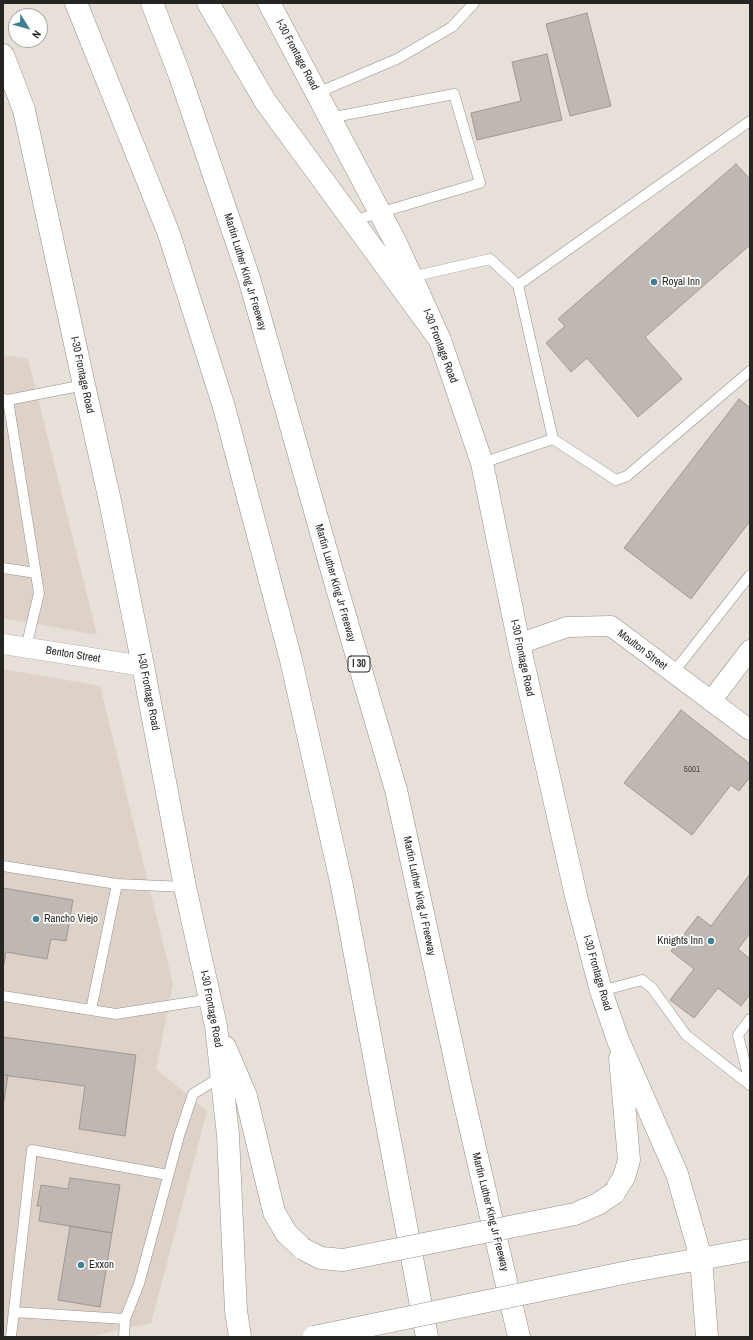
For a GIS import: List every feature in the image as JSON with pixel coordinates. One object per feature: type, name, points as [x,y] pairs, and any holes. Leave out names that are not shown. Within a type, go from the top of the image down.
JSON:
[{"type":"main road","points":[[76,3],[169,234],[224,407],[289,653],[342,886],[427,1337]]},
{"type":"main road","name":"Martin Luther King Jr Freeway","points":[[152,3],[180,76],[249,278],[396,790],[465,1106],[519,1337]]},
{"type":"main road","points":[[208,3],[265,101],[440,340]]},
{"type":"main road","name":"I-30 Frontage Road","points":[[269,3],[396,243],[440,340],[482,463],[519,644],[576,896],[601,991],[618,1040],[677,1174],[700,1258],[707,1337]]},
{"type":"main road","name":"I-30 Frontage Road","points":[[3,55],[24,110],[110,501],[185,887],[216,1026],[228,1135],[236,1311],[240,1337]]},
{"type":"main road","points":[[216,1026],[246,1096],[274,1212],[286,1233],[302,1249],[321,1258],[343,1260],[574,1214],[598,1204],[614,1193],[624,1177],[629,1160],[618,1040]]},
{"type":"main road","points":[[313,1337],[632,1271],[750,1250]]},
{"type":"street","name":"Moulton Street","points":[[519,644],[567,627],[611,626],[750,730]]},
{"type":"street","name":"Benton Street","points":[[3,644],[143,666]]},
{"type":"street","points":[[711,701],[750,650]]},
{"type":"lane","points":[[317,93],[397,59],[452,27],[474,3]]},
{"type":"lane","points":[[329,118],[454,94],[480,183],[352,221]]},
{"type":"lane","points":[[518,285],[750,121]]},
{"type":"lane","points":[[411,277],[490,259],[518,285],[553,439],[616,480],[627,476],[750,371]]},
{"type":"lane","points":[[26,648],[39,593],[6,400],[84,385]]},
{"type":"lane","points":[[482,463],[553,439]]},
{"type":"lane","points":[[3,568],[36,573]]},
{"type":"lane","points":[[673,673],[750,574]]},
{"type":"lane","points":[[3,866],[117,884],[185,887]]},
{"type":"lane","points":[[91,1010],[117,884]]},
{"type":"lane","points":[[601,991],[642,980],[652,988],[668,1008],[686,1035],[750,1084]]},
{"type":"lane","points":[[3,996],[116,1014],[211,999]]},
{"type":"lane","points":[[750,1019],[738,1035],[750,1084]]},
{"type":"lane","points":[[124,1337],[125,1319],[139,1284],[179,1136],[193,1094],[222,1076]]},
{"type":"lane","points":[[11,1337],[32,1150],[168,1175]]},
{"type":"lane","points":[[14,1312],[125,1319]]},
{"type":"shaded area","points":[[3,355],[28,359],[97,635],[3,618]]},
{"type":"shaded area","points":[[3,669],[100,686],[173,984],[156,1069],[207,1111],[151,1323],[88,1337],[3,1337]]},
{"type":"building","points":[[587,13],[611,106],[570,116],[546,24]]},
{"type":"building","points":[[547,54],[562,120],[477,140],[471,113],[521,101],[512,62]]},
{"type":"building","name":"Royal Inn","points":[[736,164],[750,179],[750,245],[645,337],[682,379],[638,417],[587,358],[571,372],[546,343],[565,326],[558,319]]},
{"type":"building","points":[[739,399],[750,408],[750,521],[691,599],[624,548]]},
{"type":"building","points":[[681,710],[750,764],[750,777],[739,791],[731,785],[692,835],[624,783]]},
{"type":"building","name":"Knights Inn","points":[[750,874],[750,933],[738,949],[750,959],[750,994],[741,1006],[718,988],[694,1018],[670,1000],[694,969],[671,951],[698,916],[711,926]]},
{"type":"building","name":"Rancho Viejo","points":[[3,888],[73,900],[66,941],[51,939],[47,959],[6,952],[3,964]]},
{"type":"building","points":[[3,1037],[136,1055],[125,1136],[79,1129],[85,1086],[3,1075]]},
{"type":"building","points":[[3,1075],[8,1075],[3,1107]]},
{"type":"building","points":[[70,1178],[120,1185],[112,1233],[39,1221],[41,1206],[37,1206],[41,1185],[68,1189]]},
{"type":"building","points":[[70,1226],[112,1233],[100,1307],[58,1300]]},
{"type":"place","name":"Royal Inn","points":[[654,282]]},
{"type":"place","name":"Rancho Viejo","points":[[36,919]]},
{"type":"place","name":"Knights Inn","points":[[711,941]]},
{"type":"place","name":"Exxon","points":[[81,1265]]}]
